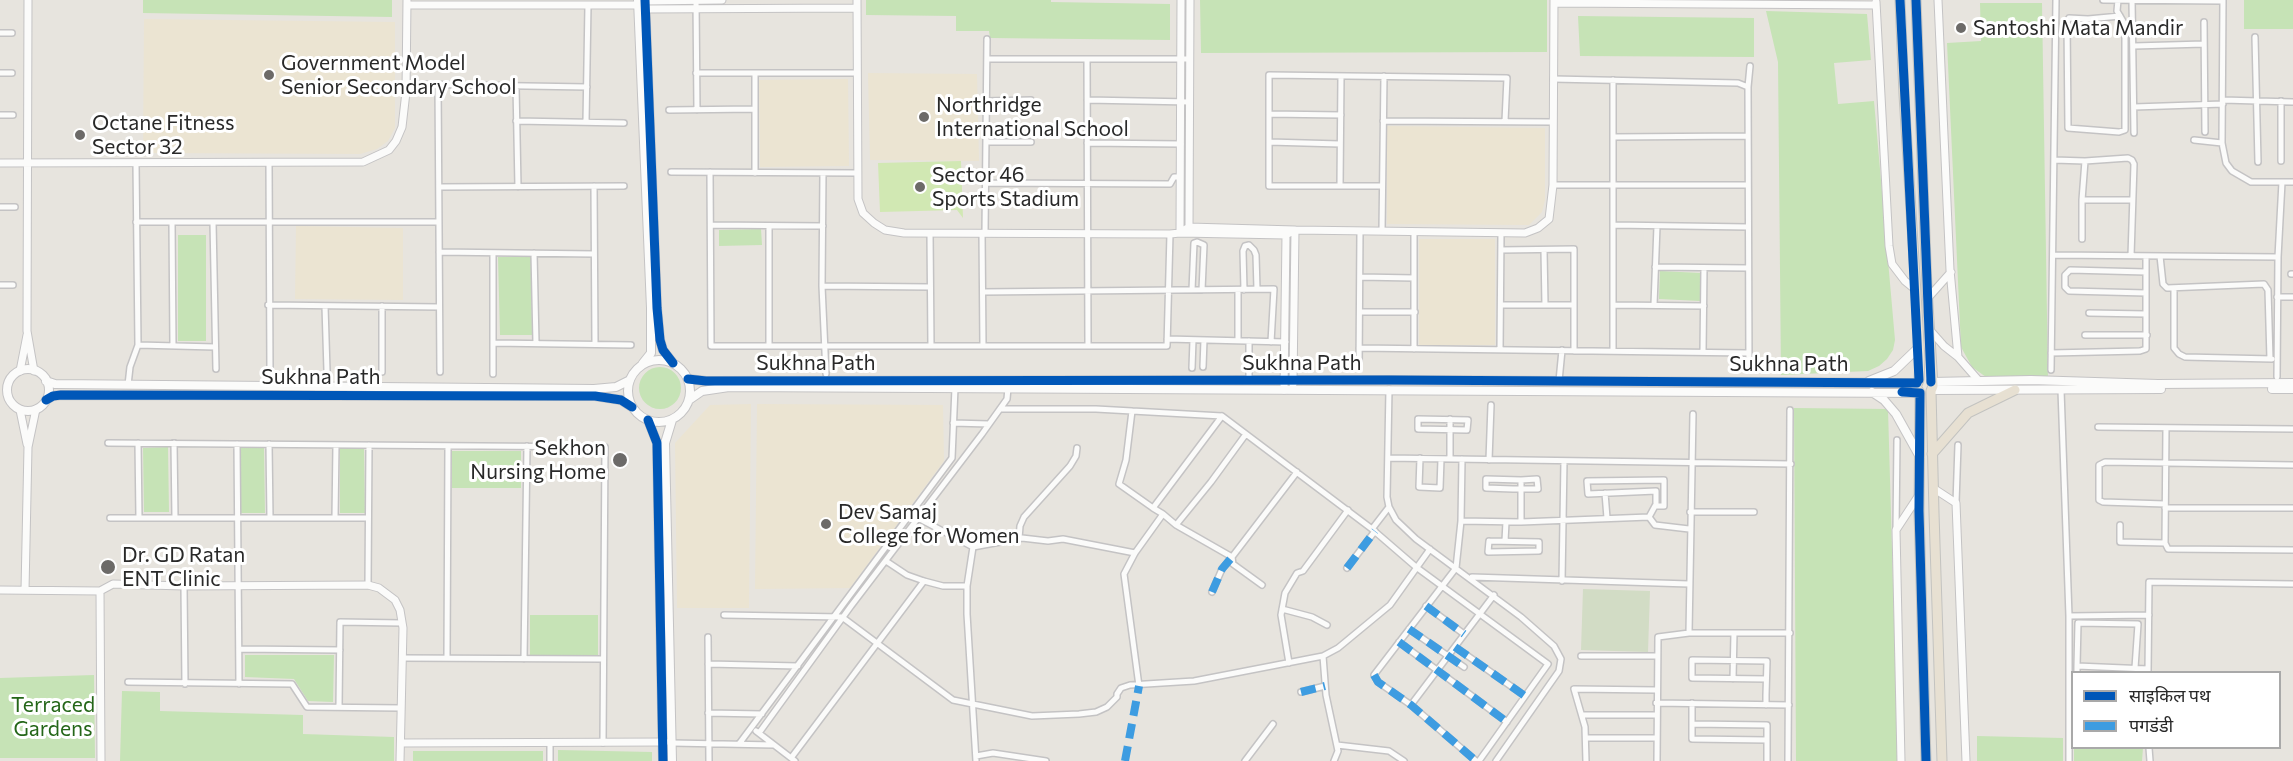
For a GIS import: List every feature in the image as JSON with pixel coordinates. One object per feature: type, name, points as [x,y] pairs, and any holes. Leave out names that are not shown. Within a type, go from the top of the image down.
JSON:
[{"type":"highway","points":[[1900,0],[1919,346],[1926,761]]},
{"type":"highway","points":[[1916,0],[1942,761]]},
{"type":"highway","points":[[1919,385],[1926,378],[1931,388]]},
{"type":"highway","points":[[1919,385],[1924,394],[1931,388]]},
{"type":"highway","points":[[1932,454],[1968,413],[2015,390]]},
{"type":"main road","points":[[642,3],[660,340],[663,350],[673,363],[684,371],[691,389],[683,412],[672,420],[660,422],[648,420],[639,415],[632,407],[628,396],[630,380],[651,353],[642,3]]},
{"type":"main road","points":[[1863,383],[1894,370],[1919,346]]},
{"type":"main road","points":[[644,363],[658,359],[673,363]]},
{"type":"main road","points":[[34,370],[46,381],[49,390],[46,400],[36,410],[20,410],[4,397],[6,391],[4,383],[20,371],[34,370]]},
{"type":"main road","name":"Sukhna Path","points":[[688,379],[706,381],[986,380],[1389,390],[1871,392],[1919,385]]},
{"type":"main road","name":"Sukhna Path","points":[[46,381],[55,384],[594,389],[616,387],[630,380]]},
{"type":"main road","name":"Sukhna Path","points":[[689,400],[702,391],[729,387],[1288,386],[1389,380],[1919,385]]},
{"type":"main road","points":[[1931,388],[1978,381],[2293,383]]},
{"type":"main road","points":[[1931,388],[2293,389]]},
{"type":"main road","points":[[1871,392],[1884,400],[1896,414],[1920,457]]},
{"type":"main road","name":"Sukhna Path","points":[[46,400],[61,394],[595,396],[621,400],[632,407]]},
{"type":"main road","points":[[648,420],[657,443],[667,742],[672,761]]},
{"type":"main road","points":[[663,761],[667,742],[665,443],[672,420]]},
{"type":"street","points":[[20,371],[27,331],[28,0]]},
{"type":"street","points":[[696,0],[697,110]]},
{"type":"street","points":[[0,163],[363,162],[389,150],[402,127],[406,84],[407,3],[588,5],[722,0]]},
{"type":"street","points":[[753,0],[753,9]]},
{"type":"street","points":[[1180,0],[1180,233]]},
{"type":"street","points":[[1189,227],[1190,0]]},
{"type":"street","points":[[1938,0],[1951,272],[1958,357]]},
{"type":"street","points":[[2051,370],[2056,0]]},
{"type":"street","points":[[2103,0],[2223,0],[2223,143],[2226,164],[2242,178],[2262,183],[2293,183]]},
{"type":"street","points":[[2118,0],[2117,11],[2120,16],[2125,26],[2125,130],[2068,128],[2066,126],[2067,22],[2069,18],[2120,16]]},
{"type":"street","points":[[2132,0],[2134,133]]},
{"type":"street","points":[[1180,233],[1189,227],[1295,231],[1525,233],[1538,228],[1549,219],[1553,185],[1554,2],[1876,2],[1889,246],[1892,264],[1916,290]]},
{"type":"street","points":[[642,3],[696,9],[857,4],[858,199],[863,213],[885,230],[904,233],[1286,235],[1295,231]]},
{"type":"street","points":[[586,122],[588,5]]},
{"type":"street","points":[[2204,22],[2205,132]]},
{"type":"street","points":[[0,33],[12,33]]},
{"type":"street","points":[[2255,37],[2258,162]]},
{"type":"street","points":[[983,345],[987,39]]},
{"type":"street","points":[[2134,46],[2204,44]]},
{"type":"street","points":[[987,59],[1190,59]]},
{"type":"street","points":[[1087,59],[1088,346]]},
{"type":"street","points":[[1749,369],[1747,136],[1750,66]]},
{"type":"street","points":[[0,73],[12,73]]},
{"type":"street","points":[[696,73],[857,73]]},
{"type":"street","points":[[755,73],[755,173]]},
{"type":"street","points":[[1382,186],[1269,186],[1269,75],[1507,78],[1505,122]]},
{"type":"street","points":[[1340,186],[1341,76]]},
{"type":"street","points":[[1382,231],[1384,76]]},
{"type":"street","points":[[1553,79],[1738,83],[1748,87]]},
{"type":"street","points":[[1613,80],[1613,351]]},
{"type":"street","points":[[406,84],[586,87]]},
{"type":"street","points":[[438,84],[440,372]]},
{"type":"street","points":[[516,86],[518,187]]},
{"type":"street","points":[[987,101],[1031,100]]},
{"type":"street","points":[[1087,100],[1190,102]]},
{"type":"street","points":[[2134,107],[2205,105],[2257,100],[2293,102]]},
{"type":"street","points":[[2281,101],[2281,160]]},
{"type":"street","points":[[669,110],[755,109]]},
{"type":"street","points":[[1269,114],[1341,115]]},
{"type":"street","points":[[0,115],[13,115]]},
{"type":"street","points":[[516,121],[624,123]]},
{"type":"street","points":[[1383,121],[1553,122]]},
{"type":"street","points":[[1613,136],[1747,136]]},
{"type":"street","points":[[2194,140],[2223,143]]},
{"type":"street","points":[[986,142],[1030,142]]},
{"type":"street","points":[[1269,142],[1340,144]]},
{"type":"street","points":[[1087,143],[1190,144]]},
{"type":"street","points":[[2054,160],[2085,161],[2128,158],[2132,160],[2134,164],[2131,256]]},
{"type":"street","points":[[2082,239],[2085,161]]},
{"type":"street","points":[[269,162],[270,372]]},
{"type":"street","points":[[128,385],[130,367],[138,345],[136,163]]},
{"type":"street","points":[[671,172],[858,173]]},
{"type":"street","points":[[710,172],[711,346],[1167,346],[1170,234]]},
{"type":"street","points":[[823,173],[822,286],[826,374]]},
{"type":"street","points":[[986,183],[1170,184],[1174,177],[1180,177]]},
{"type":"street","points":[[2274,359],[2282,182]]},
{"type":"street","points":[[1553,185],[1748,185]]},
{"type":"street","points":[[594,186],[595,343]]},
{"type":"street","points":[[440,188],[624,186]]},
{"type":"street","points":[[2082,200],[2132,200]]},
{"type":"street","points":[[0,207],[15,207]]},
{"type":"street","points":[[136,222],[439,222]]},
{"type":"street","points":[[172,222],[173,346]]},
{"type":"street","points":[[213,222],[216,369]]},
{"type":"street","points":[[711,225],[823,226]]},
{"type":"street","points":[[1613,225],[1748,227]]},
{"type":"street","points":[[769,226],[769,346]]},
{"type":"street","points":[[1654,305],[1657,226]]},
{"type":"street","points":[[1288,386],[1293,342],[1295,231]]},
{"type":"street","points":[[1359,369],[1360,231]]},
{"type":"street","points":[[1414,232],[1414,349]]},
{"type":"street","points":[[930,233],[931,346]]},
{"type":"street","points":[[1500,350],[1501,233]]},
{"type":"street","points":[[1286,235],[1284,342],[1288,386]]},
{"type":"street","points":[[1192,290],[1194,243],[1197,242],[1204,245],[1202,290]]},
{"type":"street","points":[[1238,340],[1243,251],[1245,246],[1249,245],[1257,255],[1257,290]]},
{"type":"street","points":[[1501,250],[1574,249],[1574,351]]},
{"type":"street","points":[[1544,250],[1545,305]]},
{"type":"street","points":[[440,252],[594,254]]},
{"type":"street","points":[[493,253],[493,374]]},
{"type":"street","points":[[534,253],[536,343]]},
{"type":"street","points":[[2053,255],[2278,257]]},
{"type":"street","points":[[2051,353],[2143,351],[2147,346],[2146,256]]},
{"type":"street","points":[[2160,256],[2163,284],[2167,288],[2264,284],[2268,290],[2277,377]]},
{"type":"street","points":[[1655,267],[1748,268]]},
{"type":"street","points":[[1703,352],[1704,267]]},
{"type":"street","points":[[2146,272],[2070,270],[2065,275],[2064,287],[2069,291],[2146,293]]},
{"type":"street","points":[[1927,298],[1951,272]]},
{"type":"street","points":[[1360,277],[1414,278]]},
{"type":"street","points":[[0,285],[13,285]]},
{"type":"street","points":[[822,286],[930,287]]},
{"type":"street","points":[[2174,288],[2174,348],[2179,354],[2185,357],[2274,359]]},
{"type":"street","points":[[983,292],[1274,289],[1271,342]]},
{"type":"street","points":[[2277,297],[2293,297]]},
{"type":"street","points":[[268,305],[439,307]]},
{"type":"street","points":[[1500,305],[1574,305]]},
{"type":"street","points":[[1613,305],[1704,306]]},
{"type":"street","points":[[325,306],[327,371]]},
{"type":"street","points":[[382,306],[382,372]]},
{"type":"street","points":[[1360,312],[1415,312]]},
{"type":"street","points":[[2089,313],[2146,314]]},
{"type":"street","points":[[1929,329],[1944,346],[1958,357],[1978,381]]},
{"type":"street","points":[[27,331],[34,370]]},
{"type":"street","points":[[2085,335],[2146,335]]},
{"type":"street","points":[[1167,339],[1293,342]]},
{"type":"street","points":[[1192,368],[1193,340]]},
{"type":"street","points":[[1203,367],[1204,340]]},
{"type":"street","points":[[1249,341],[1249,376]]},
{"type":"street","points":[[492,343],[631,345]]},
{"type":"street","points":[[138,345],[215,347]]},
{"type":"street","points":[[1359,348],[1748,353]]},
{"type":"street","points":[[1559,381],[1562,350]]},
{"type":"street","points":[[1389,380],[1387,497],[1389,507],[1396,519],[1405,530],[1494,595],[1554,646],[1561,659],[1559,671],[1496,761]]},
{"type":"street","points":[[740,744],[952,458],[955,388]]},
{"type":"street","points":[[759,733],[843,617],[1000,409],[1007,399],[1008,388]]},
{"type":"street","points":[[2061,390],[2069,616],[2069,761]]},
{"type":"street","points":[[1489,459],[1491,405]]},
{"type":"street","points":[[1000,409],[1132,411],[1222,416],[1348,510],[1416,567],[1442,585],[1548,664],[1478,761],[1411,705],[1378,682],[1374,675],[1409,628],[1442,585],[1456,568],[1461,521],[1462,459]]},
{"type":"street","points":[[20,410],[28,447]]},
{"type":"street","points":[[25,590],[28,447],[36,410]]},
{"type":"street","points":[[1788,761],[1790,410]]},
{"type":"street","points":[[1132,411],[1126,460],[1119,484],[1176,525],[1232,557]]},
{"type":"street","points":[[1689,633],[1689,529],[1693,414]]},
{"type":"street","points":[[1153,508],[1222,416]]},
{"type":"street","points":[[1418,419],[1450,419],[1468,420],[1467,430],[1418,429],[1418,419]]},
{"type":"street","points":[[1450,419],[1450,459]]},
{"type":"street","points":[[953,423],[989,424]]},
{"type":"street","points":[[2098,427],[2293,429]]},
{"type":"street","points":[[2165,543],[2166,428]]},
{"type":"street","points":[[1176,525],[1211,483],[1246,434]]},
{"type":"street","points":[[1896,440],[1901,761]]},
{"type":"street","points":[[108,443],[605,447],[603,742]]},
{"type":"street","points":[[138,443],[139,518]]},
{"type":"street","points":[[174,443],[175,518]]},
{"type":"street","points":[[237,444],[239,684]]},
{"type":"street","points":[[270,444],[270,518]]},
{"type":"street","points":[[335,518],[336,445]]},
{"type":"street","points":[[368,585],[369,445]]},
{"type":"street","points":[[1958,445],[1956,503],[1966,761]]},
{"type":"street","points":[[447,658],[448,446]]},
{"type":"street","points":[[524,659],[526,446]]},
{"type":"street","points":[[1019,539],[1020,526],[1024,517],[1070,466],[1076,456],[1077,448]]},
{"type":"street","points":[[1388,458],[1791,464]]},
{"type":"street","points":[[1420,459],[1419,487],[1440,488],[1441,459]]},
{"type":"street","points":[[1562,581],[1564,461]]},
{"type":"street","points":[[2293,465],[2105,462],[2098,468],[2098,496],[2103,502],[2165,506],[2293,508]]},
{"type":"street","points":[[1212,592],[1222,569],[1297,472]]},
{"type":"street","points":[[1486,479],[1538,479],[1538,489],[1521,489],[1486,488],[1486,479]]},
{"type":"street","points":[[1521,480],[1521,522]]},
{"type":"street","points":[[1649,517],[1655,506],[1656,491],[1588,494],[1587,481],[1664,480],[1665,506],[1655,506]]},
{"type":"street","points":[[1933,488],[1956,503]]},
{"type":"street","points":[[1605,492],[1606,519]]},
{"type":"street","points":[[1896,530],[1920,495]]},
{"type":"street","points":[[1347,568],[1389,507]]},
{"type":"street","points":[[1289,663],[1281,615],[1285,593],[1297,573],[1303,571],[1313,559],[1348,510]]},
{"type":"street","points":[[1690,512],[1754,512]]},
{"type":"street","points":[[1139,686],[1124,574],[1135,553],[1163,514]]},
{"type":"street","points":[[1461,521],[1521,522],[1649,517]]},
{"type":"street","points":[[1649,517],[1655,525],[1689,529]]},
{"type":"street","points":[[110,518],[368,518]]},
{"type":"street","points":[[918,518],[973,547],[1019,539],[1047,541],[1063,539],[1135,553]]},
{"type":"street","points":[[1505,541],[1506,522]]},
{"type":"street","points":[[2120,525],[2120,542],[2165,543],[2171,549],[2293,550]]},
{"type":"street","points":[[1489,541],[1505,541],[1539,542],[1539,551],[1488,552],[1489,541]]},
{"type":"street","points":[[973,547],[967,586],[967,614],[976,759],[993,753],[1046,761]]},
{"type":"street","points":[[724,615],[843,617],[953,700],[1036,716],[1096,712],[1112,704],[1121,688],[1130,685],[1194,681],[1323,656],[1338,648],[1390,605],[1430,549]]},
{"type":"street","points":[[1232,557],[1233,564],[1262,585]]},
{"type":"street","points":[[886,561],[907,575],[924,581],[942,586],[967,586]]},
{"type":"street","points":[[1469,577],[1689,584]]},
{"type":"street","points":[[752,728],[793,760],[924,581]]},
{"type":"street","points":[[2136,668],[2138,624],[2078,623],[2077,669],[2136,668],[2148,670],[2149,582],[2293,584]]},
{"type":"street","points":[[0,590],[100,591],[113,584],[368,585],[390,594],[400,610],[402,623],[400,761]]},
{"type":"street","points":[[183,586],[185,684]]},
{"type":"street","points":[[100,591],[101,761]]},
{"type":"street","points":[[1411,705],[1494,595]]},
{"type":"street","points":[[1426,606],[1464,634]]},
{"type":"street","points":[[1282,609],[1312,617],[1327,625]]},
{"type":"street","points":[[2069,616],[2149,615]]},
{"type":"street","points":[[339,707],[340,622],[402,623]]},
{"type":"street","points":[[1409,628],[1464,667]]},
{"type":"street","points":[[1657,761],[1656,640],[1660,636],[1689,633],[1790,633]]},
{"type":"street","points":[[1733,679],[1734,633]]},
{"type":"street","points":[[708,637],[710,761]]},
{"type":"street","points":[[1399,642],[1507,722]]},
{"type":"street","points":[[1455,647],[1525,696]]},
{"type":"street","points":[[239,649],[340,650]]},
{"type":"street","points":[[1323,656],[1325,686],[1338,751],[1334,761]]},
{"type":"street","points":[[1581,656],[1656,656]]},
{"type":"street","points":[[402,658],[603,659]]},
{"type":"street","points":[[1766,679],[1692,678],[1692,660],[1767,661],[1766,705]]},
{"type":"street","points":[[708,664],[798,666]]},
{"type":"street","points":[[128,682],[292,684],[307,707],[401,708]]},
{"type":"street","points":[[1301,692],[1325,686]]},
{"type":"street","points":[[1586,761],[1586,738],[1574,689],[1656,690]]},
{"type":"street","points":[[1656,703],[1789,705]]},
{"type":"street","points":[[1692,703],[1692,738],[1767,740]]},
{"type":"street","points":[[708,713],[762,714]]},
{"type":"street","points":[[1582,715],[1656,715]]},
{"type":"street","points":[[1692,723],[1767,725],[1767,761]]},
{"type":"street","points":[[1245,761],[1273,724]]},
{"type":"street","points":[[1586,738],[1657,738]]},
{"type":"street","points":[[401,743],[667,742],[774,745]]},
{"type":"street","points":[[550,743],[550,761]]},
{"type":"street","points":[[1337,745],[1389,751],[1404,761]]},
{"type":"shaded area","name":"Government Model Senior Secondary School","points":[[144,19],[395,22],[395,128],[388,141],[377,149],[360,154],[143,153]]},
{"type":"shaded area","name":"Northridge International School","points":[[868,73],[977,74],[979,161],[870,160]]},
{"type":"shaded area","points":[[848,79],[849,166],[760,167],[759,80]]},
{"type":"shaded area","points":[[1387,126],[1545,128],[1545,200],[1542,212],[1529,225],[1387,224]]},
{"type":"shaded area","points":[[296,226],[403,228],[403,300],[295,299]]},
{"type":"shaded area","points":[[1419,239],[1495,239],[1495,345],[1419,345]]},
{"type":"shaded area","points":[[751,404],[749,608],[677,608],[675,443],[710,405]]},
{"type":"shaded area","name":"Dev Samaj College for Women","points":[[757,404],[943,405],[944,461],[850,588],[755,589]]},
{"type":"green space","points":[[143,0],[392,0],[392,17],[143,13]]},
{"type":"green space","points":[[866,0],[1051,0],[1051,2],[1170,4],[1170,40],[990,38],[989,31],[956,31],[956,16],[866,15]]},
{"type":"green space","points":[[1200,0],[1547,0],[1547,52],[1201,53]]},
{"type":"green space","points":[[2244,0],[2293,0],[2293,29],[2244,29]]},
{"type":"green space","points":[[1980,3],[2042,3],[2048,378],[1986,377],[1972,367],[1961,347],[1947,43],[1981,41]]},
{"type":"green space","points":[[1766,11],[1867,14],[1871,60],[1834,63],[1838,104],[1874,101],[1895,340],[1893,350],[1887,359],[1868,371],[1781,375],[1778,62]]},
{"type":"green space","points":[[1578,16],[1754,18],[1754,57],[1580,56]]},
{"type":"green space","name":"Sector 46 Sports Stadium","points":[[961,161],[963,218],[957,210],[880,212],[878,163]]},
{"type":"green space","points":[[761,229],[762,245],[719,246],[719,230]]},
{"type":"green space","points":[[178,235],[206,235],[206,341],[178,341]]},
{"type":"green space","points":[[498,257],[531,257],[532,335],[500,335]]},
{"type":"green space","points":[[1660,271],[1701,273],[1700,301],[1659,299]]},
{"type":"green space","points":[[660,367],[675,373],[681,388],[675,403],[660,409],[645,403],[639,388],[645,373]]},
{"type":"green space","points":[[1794,408],[1888,409],[1898,761],[1796,761]]},
{"type":"green space","points":[[168,447],[169,512],[144,512],[143,448]]},
{"type":"green space","points":[[239,448],[264,448],[265,513],[240,513]]},
{"type":"green space","points":[[340,448],[364,448],[365,513],[340,513]]},
{"type":"green space","points":[[452,451],[521,451],[521,488],[452,488]]},
{"type":"green space","points":[[1583,589],[1650,591],[1648,652],[1581,650]]},
{"type":"green space","points":[[530,615],[598,615],[598,655],[530,655]]},
{"type":"green space","points":[[245,655],[334,655],[333,702],[308,701],[294,679],[245,677]]},
{"type":"green space","name":"Terraced Gardens","points":[[94,675],[95,758],[0,758],[0,678]]},
{"type":"green space","points":[[122,691],[160,692],[160,711],[303,715],[303,734],[394,737],[394,761],[120,761]]},
{"type":"green space","points":[[1977,736],[2063,738],[2063,761],[1977,761]]},
{"type":"green space","points":[[2074,749],[2143,749],[2142,761],[2074,761]]},
{"type":"green space","points":[[558,750],[652,752],[652,761],[558,761]]},
{"type":"green space","points":[[413,751],[543,751],[543,761],[413,761]]},
{"type":"marked path","points":[[1347,568],[1375,531]]},
{"type":"marked path","points":[[1212,592],[1222,569],[1232,557]]},
{"type":"marked path","points":[[1426,606],[1464,634]]},
{"type":"marked path","points":[[1409,629],[1464,667]]},
{"type":"marked path","points":[[1399,642],[1507,722]]},
{"type":"marked path","points":[[1455,647],[1525,696]]},
{"type":"marked path","points":[[1374,675],[1378,682],[1411,705],[1476,761]]},
{"type":"marked path","points":[[1125,761],[1139,686]]},
{"type":"marked path","points":[[1301,692],[1325,686]]},
{"type":"cycle path","points":[[645,0],[657,308],[660,340],[663,350],[673,363]]},
{"type":"cycle path","points":[[1900,0],[1919,380]]},
{"type":"cycle path","points":[[1916,0],[1931,382]]},
{"type":"cycle path","points":[[688,379],[706,381],[1389,380],[1917,383]]},
{"type":"cycle path","points":[[1902,392],[1920,393],[1919,511],[1926,761]]},
{"type":"cycle path","points":[[46,400],[61,395],[595,396],[621,400],[632,407]]},
{"type":"cycle path","points":[[648,420],[657,443],[663,761]]},
{"type":"place","name":"Santoshi Mata Mandir","points":[[1961,28]]},
{"type":"place","name":"Government Model Senior Secondary School","points":[[269,75]]},
{"type":"place","name":"Northridge International School","points":[[924,117]]},
{"type":"place","name":"Octane Fitness Sector 32","points":[[80,135]]},
{"type":"place","name":"Sector 46 Sports Stadium","points":[[920,187]]},
{"type":"place","name":"Sekhon Nursing Home","points":[[620,460]]},
{"type":"place","name":"Dev Samaj College for Women","points":[[826,524]]},
{"type":"place","name":"Dr. GD Ratan ENT Clinic","points":[[108,567]]}]
